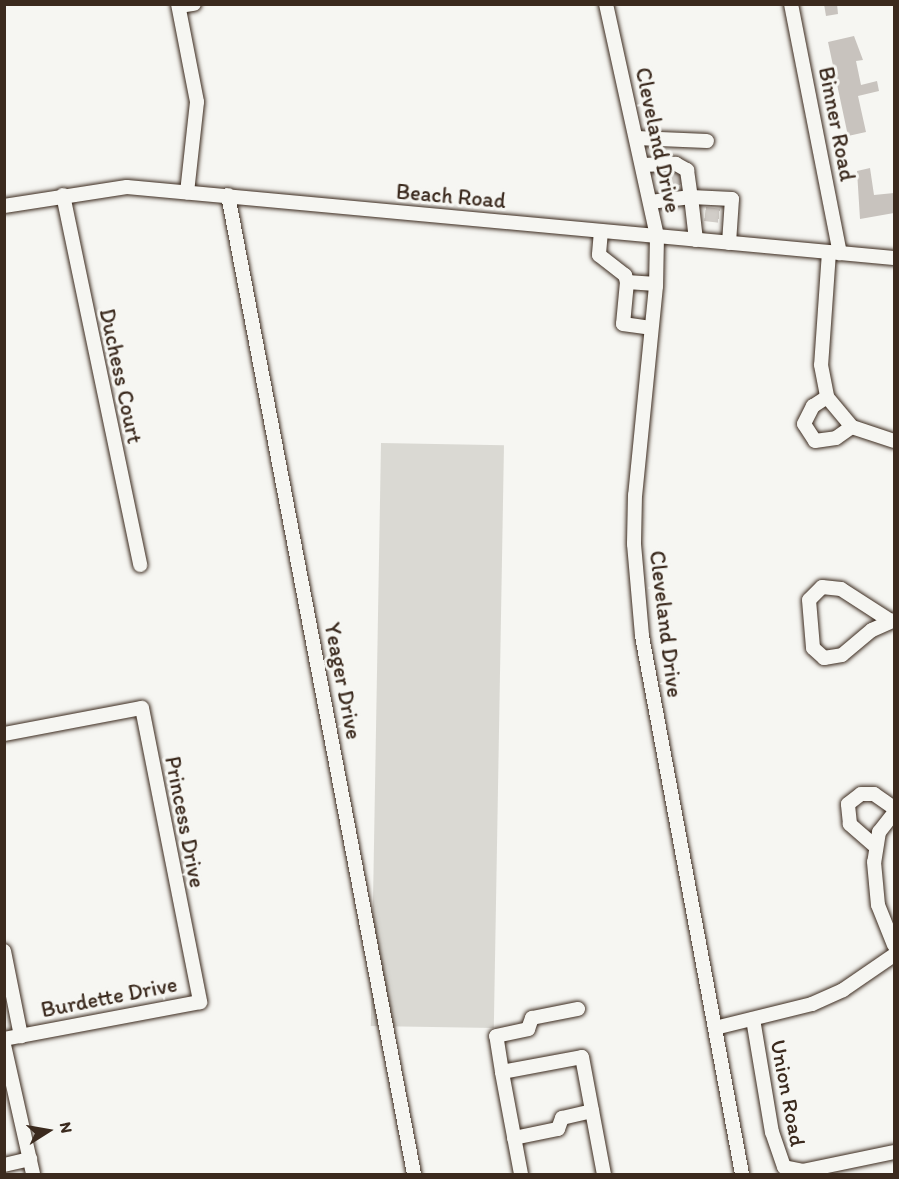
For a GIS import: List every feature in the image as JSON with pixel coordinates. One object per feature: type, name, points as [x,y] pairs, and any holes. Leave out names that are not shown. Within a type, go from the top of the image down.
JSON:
[{"type":"street","points":[[188,192],[197,102],[178,5],[194,4]]},
{"type":"street","name":"Cleveland Drive","points":[[606,4],[657,236],[657,284],[637,455],[637,590],[742,1174]]},
{"type":"street","name":"Binner Road","points":[[791,4],[835,252],[821,365],[827,397]]},
{"type":"street","points":[[636,138],[707,141]]},
{"type":"street","points":[[642,165],[687,170],[682,195]]},
{"type":"street","name":"Beach Road","points":[[4,206],[115,187],[228,195],[894,258]]},
{"type":"street","name":"Duchess Court","points":[[63,195],[140,566]]},
{"type":"street","name":"Yeager Drive","points":[[228,195],[414,1174]]},
{"type":"street","points":[[682,195],[699,214],[696,240]]},
{"type":"street","points":[[650,202],[682,195],[732,199],[727,216],[729,243]]},
{"type":"street","points":[[601,231],[599,255],[625,274],[627,282],[623,324],[651,328]]},
{"type":"street","points":[[627,282],[657,284]]},
{"type":"street","points":[[852,427],[836,438],[815,441],[804,424],[813,406],[827,397],[852,427],[876,438],[894,441]]},
{"type":"street","points":[[822,587],[841,589],[892,620],[842,655],[824,658],[813,648],[809,600],[822,587]]},
{"type":"street","name":"Princess Drive","points":[[4,734],[141,708],[188,944]]},
{"type":"street","points":[[876,847],[850,824],[848,804],[861,794],[874,794],[894,808]]},
{"type":"street","points":[[894,813],[879,832],[876,847],[878,905],[894,945]]},
{"type":"street","name":"Burdette Drive","points":[[4,1039],[200,1002],[188,944]]},
{"type":"street","points":[[4,951],[21,1036]]},
{"type":"street","points":[[715,1028],[831,996],[894,955]]},
{"type":"street","points":[[521,1174],[496,1036],[528,1029],[532,1018],[578,1009]]},
{"type":"street","name":"Union Road","points":[[753,1019],[772,1132],[784,1167],[803,1171],[894,1152]]},
{"type":"street","points":[[4,1045],[33,1174]]},
{"type":"street","points":[[502,1072],[582,1057],[604,1174]]},
{"type":"street","points":[[514,1138],[558,1129],[562,1118],[592,1111]]},
{"type":"street","points":[[4,1165],[30,1159]]},
{"type":"shaded area","points":[[381,443],[504,445],[494,1028],[371,1026]]},
{"type":"building","points":[[824,4],[837,4],[838,14],[826,16]]},
{"type":"building","points":[[854,36],[863,60],[856,61],[861,85],[877,81],[879,91],[858,96],[866,132],[848,136],[828,42]]},
{"type":"building","points":[[870,168],[874,195],[894,193],[894,213],[860,219],[857,171]]},
{"type":"tunnel","points":[[672,172],[676,188]]},
{"type":"tunnel","points":[[705,214],[722,216]]}]
